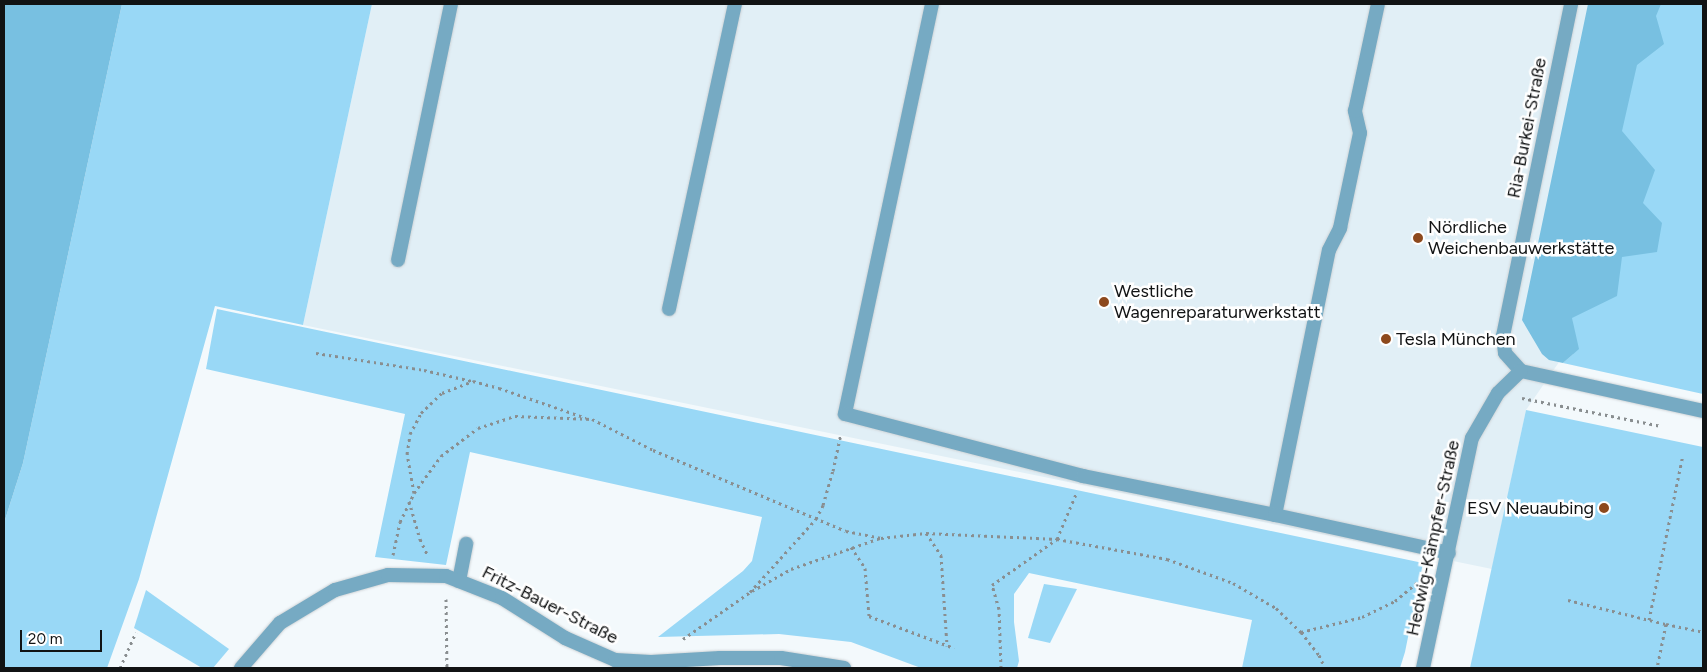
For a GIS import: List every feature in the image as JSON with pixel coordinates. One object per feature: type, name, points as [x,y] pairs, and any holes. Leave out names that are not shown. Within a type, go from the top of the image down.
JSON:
[{"type":"street","points":[[398,260],[452,4]]},
{"type":"street","points":[[669,309],[735,4]]},
{"type":"street","points":[[932,4],[845,414],[1083,476],[1449,553]]},
{"type":"street","points":[[1275,515],[1329,250],[1340,228],[1360,133],[1355,111],[1378,4]]},
{"type":"street","name":"Ria-Burkei-Straße","points":[[1521,371],[1505,353],[1503,336],[1571,4]]},
{"type":"street","points":[[1521,371],[1703,411]]},
{"type":"street","name":"Hedwig-Kämpfer-Straße","points":[[1424,668],[1472,438],[1498,393],[1521,371]]},
{"type":"street","points":[[447,578],[466,544]]},
{"type":"street","name":"Fritz-Bauer-Straße","points":[[241,668],[280,623],[336,590],[388,575],[447,578],[502,598],[565,638],[615,660],[651,662],[720,658],[781,658],[844,668]]},
{"type":"path","points":[[316,353],[424,370],[499,388],[592,420],[653,450],[846,531],[881,538]]},
{"type":"path","points":[[414,493],[407,454],[410,434],[421,413],[442,393],[473,382]]},
{"type":"path","points":[[1498,393],[1664,426]]},
{"type":"path","points":[[750,592],[816,519],[823,505],[833,471],[845,414]]},
{"type":"path","points":[[388,575],[400,522],[409,500],[441,456],[478,428],[515,416],[592,420]]},
{"type":"path","points":[[1649,620],[1683,455]]},
{"type":"path","points":[[1001,668],[998,609],[992,585],[1057,539],[1083,476]]},
{"type":"path","points":[[409,500],[420,539],[447,578],[447,668]]},
{"type":"path","points":[[926,533],[941,555],[947,646]]},
{"type":"path","points":[[681,640],[750,592],[791,569],[881,538],[926,533],[1057,539],[1166,559],[1233,583],[1276,608],[1301,632],[1319,655],[1325,668]]},
{"type":"path","points":[[852,547],[865,568],[869,616],[954,648]]},
{"type":"path","points":[[1301,632],[1362,617],[1395,601],[1449,553]]},
{"type":"path","points":[[1568,600],[1703,632]]},
{"type":"path","points":[[1657,668],[1666,624]]},
{"type":"path","points":[[120,668],[136,632]]},
{"type":"shaded area","points":[[4,4],[122,4],[23,463],[4,523]]},
{"type":"shaded area","points":[[122,4],[372,4],[303,325],[215,306],[139,579],[107,668],[4,668],[4,523],[23,463]]},
{"type":"shaded area","points":[[372,4],[1638,4],[1566,352],[1526,410],[1492,569],[303,325]]},
{"type":"shaded area","points":[[1588,4],[1661,4],[1656,16],[1664,44],[1637,65],[1622,131],[1655,170],[1643,203],[1662,223],[1657,252],[1622,257],[1617,296],[1572,318],[1579,349],[1563,363],[1549,360],[1542,354],[1522,320]]},
{"type":"shaded area","points":[[1638,4],[1703,4],[1703,394],[1563,363],[1573,354],[1572,318]]},
{"type":"shaded area","points":[[217,309],[1423,563],[1405,652],[1400,668],[1242,668],[1252,620],[1029,573],[1014,594],[1014,622],[1019,661],[1017,668],[921,668],[851,642],[779,634],[658,637],[743,571],[752,561],[762,517],[470,452],[446,565],[375,557],[405,414],[206,369]]},
{"type":"shaded area","name":"ESV Neuaubing","points":[[1526,410],[1703,447],[1703,668],[1470,668]]},
{"type":"shaded area","points":[[1044,584],[1077,589],[1050,643],[1028,638]]},
{"type":"shaded area","points":[[146,590],[229,649],[213,668],[202,668],[134,628]]},
{"type":"place","name":"Nördliche Weichenbauwerkstätte","points":[[1418,238]]},
{"type":"place","name":"Westliche Wagenreparaturwerkstatt","points":[[1104,302]]},
{"type":"place","name":"Tesla München","points":[[1386,339]]},
{"type":"place","name":"ESV Neuaubing","points":[[1604,508]]}]
